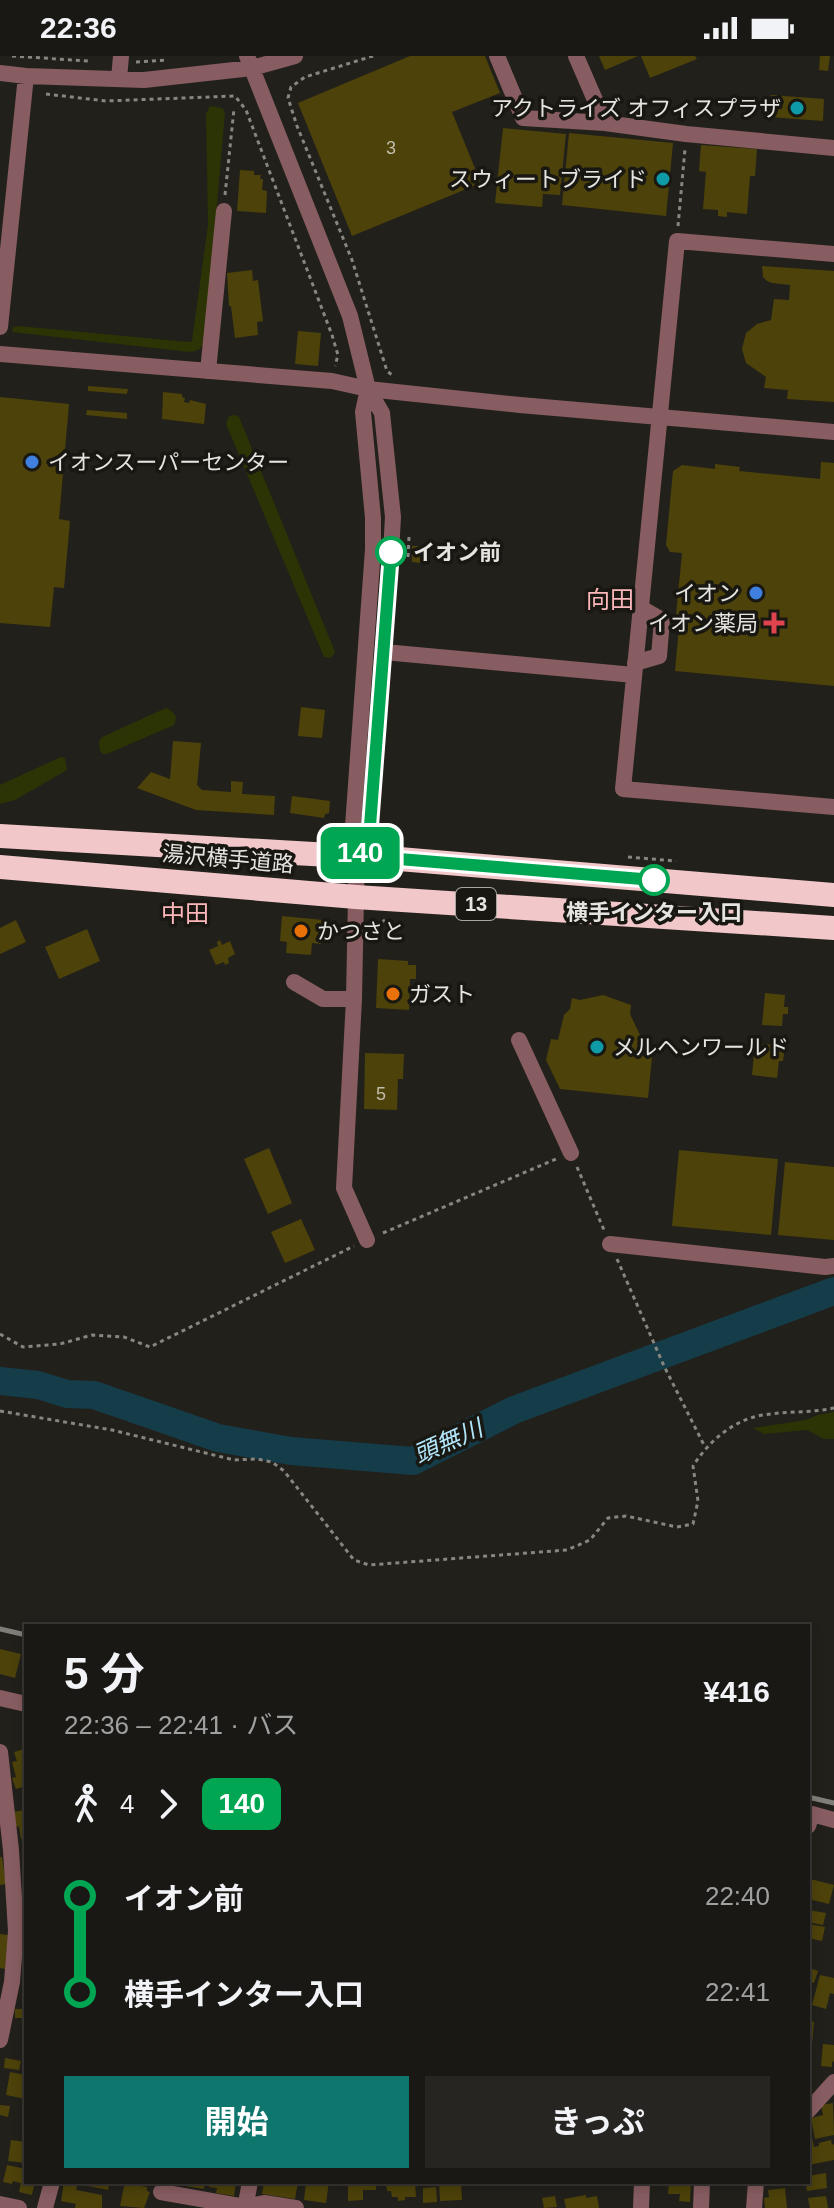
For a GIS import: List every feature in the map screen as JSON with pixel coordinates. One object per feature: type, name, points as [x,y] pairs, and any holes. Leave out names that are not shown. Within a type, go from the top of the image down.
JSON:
[{"type":"highway","name":"湯沢横手道路","points":[[0,836],[399,859],[834,895]]},
{"type":"highway","name":"湯沢横手道路","points":[[0,867],[356,897],[834,928]]},
{"type":"street","points":[[119,79],[121,56]]},
{"type":"street","points":[[0,73],[26,84],[144,80],[295,56]]},
{"type":"street","points":[[497,56],[523,118],[605,123],[834,148]]},
{"type":"street","points":[[576,56],[605,123]]},
{"type":"street","points":[[250,62],[350,316],[368,389],[382,413],[393,517],[370,826],[357,858]]},
{"type":"street","points":[[0,327],[26,84]]},
{"type":"street","points":[[208,371],[224,211]]},
{"type":"street","points":[[834,254],[677,241],[623,789],[834,807]]},
{"type":"street","points":[[0,354],[332,381],[368,389],[834,432]]},
{"type":"street","points":[[367,1240],[344,1188],[354,999],[357,858],[353,826],[373,549],[363,412],[368,389]]},
{"type":"street","points":[[384,652],[635,669],[659,656],[662,620],[641,608]]},
{"type":"street","points":[[294,982],[323,999],[354,999]]},
{"type":"street","points":[[519,1040],[571,1153]]},
{"type":"street","points":[[610,1244],[834,1266]]},
{"type":"street","points":[[0,1698],[24,1704]]},
{"type":"street","points":[[0,1752],[12,1850],[16,1931],[6,1981],[0,2040]]},
{"type":"street","points":[[810,1820],[812,1814],[834,1820]]},
{"type":"street","points":[[810,2109],[834,2082]]},
{"type":"street","points":[[45,2208],[51,2184]]},
{"type":"street","points":[[245,2208],[250,2184]]},
{"type":"street","points":[[641,2208],[642,2184]]},
{"type":"street","points":[[701,2208],[702,2184]]},
{"type":"street","points":[[754,2208],[756,2184]]},
{"type":"street","points":[[160,2194],[245,2208],[264,2203],[296,2208]]},
{"type":"street","points":[[0,2204],[19,2208]]},
{"type":"path","points":[[373,56],[305,77],[291,87],[288,98],[352,260],[387,371],[393,376]]},
{"type":"path","points":[[26,84],[106,101],[235,96],[246,110],[332,335],[338,355],[334,370]]},
{"type":"path","points":[[224,211],[234,109]]},
{"type":"path","points":[[677,241],[686,134]]},
{"type":"path","points":[[406,565],[409,528]]},
{"type":"path","points":[[387,828],[400,842]]},
{"type":"path","points":[[624,856],[686,862]]},
{"type":"path","points":[[0,1334],[23,1347],[60,1344],[92,1335],[124,1337],[150,1347],[367,1240],[571,1153]]},
{"type":"path","points":[[654,1344],[705,1447]]},
{"type":"path","points":[[0,1411],[112,1430],[234,1460],[272,1462],[284,1471],[354,1560],[369,1565],[567,1550],[590,1540],[608,1518],[626,1516],[677,1527],[693,1524],[698,1501],[693,1466],[705,1447],[740,1421],[763,1415],[834,1408]]},
{"type":"green space","points":[[210,106],[222,108],[225,112],[205,341],[201,347],[190,352],[12,332],[13,327],[18,326],[192,341],[208,225],[206,114]]},
{"type":"green space","points":[[236,415],[335,652],[331,658],[324,657],[226,424],[229,416]]},
{"type":"green space","points":[[166,708],[175,715],[174,725],[107,754],[100,751],[99,741],[102,737]]},
{"type":"green space","points":[[61,757],[65,758],[67,770],[15,800],[0,804],[0,785]]},
{"type":"green space","points":[[834,1412],[834,1439],[824,1439],[807,1430],[764,1434],[753,1428],[806,1420]]},
{"type":"building","points":[[410,56],[485,56],[500,93],[452,112],[481,183],[352,236],[298,103]]},
{"type":"building","points":[[599,56],[638,56],[605,70]]},
{"type":"building","points":[[641,56],[695,56],[697,59],[650,78]]},
{"type":"building","points":[[820,56],[830,56],[828,71],[819,70]]},
{"type":"building","name":"アクトライズ オフィスプラザ","points":[[771,95],[824,99],[823,121],[769,117]]},
{"type":"building","points":[[503,128],[566,134],[560,195],[543,194],[542,207],[495,203]]},
{"type":"building","points":[[569,133],[673,143],[666,216],[562,205]]},
{"type":"building","points":[[701,145],[757,149],[755,176],[750,176],[747,214],[727,212],[727,217],[718,216],[718,210],[703,209],[706,172],[699,171]]},
{"type":"building","points":[[240,170],[261,175],[262,190],[267,191],[266,213],[237,211]]},
{"type":"building","points":[[762,266],[834,271],[834,402],[787,399],[788,390],[764,388],[766,377],[746,363],[742,349],[746,333],[757,324],[771,320],[774,299],[789,300],[790,285],[767,281],[763,277]]},
{"type":"building","points":[[252,270],[253,281],[258,280],[263,321],[257,322],[258,335],[235,338],[227,273]]},
{"type":"building","points":[[298,331],[321,333],[318,366],[295,364]]},
{"type":"building","points":[[88,386],[128,389],[127,394],[88,391]]},
{"type":"building","points":[[163,392],[182,394],[184,402],[189,403],[190,400],[206,404],[204,424],[162,419]]},
{"type":"building","name":"イオンスーパーセンター","points":[[0,397],[69,404],[59,519],[70,521],[64,588],[54,587],[50,627],[0,623]]},
{"type":"building","points":[[87,410],[127,413],[127,419],[86,415]]},
{"type":"building","name":"イオン","points":[[821,462],[834,463],[834,686],[675,671],[682,553],[670,552],[666,545],[673,471],[682,465],[715,469],[715,464],[740,467],[739,471],[820,479]]},
{"type":"building","points":[[412,546],[421,546],[420,563],[412,562]]},
{"type":"building","points":[[301,707],[325,710],[322,738],[298,736]]},
{"type":"building","points":[[173,741],[201,743],[197,785],[202,790],[231,792],[231,781],[243,782],[242,794],[275,796],[274,815],[196,810],[137,788],[151,772],[170,779]]},
{"type":"building","points":[[292,796],[330,801],[329,813],[324,818],[290,813]]},
{"type":"building","name":"かつさと","points":[[282,916],[323,920],[321,944],[312,943],[311,955],[286,953],[287,942],[280,941]]},
{"type":"building","points":[[16,920],[26,942],[0,954],[0,928]]},
{"type":"building","points":[[87,929],[100,961],[59,979],[45,947]]},
{"type":"building","points":[[220,940],[222,945],[230,941],[235,954],[228,958],[229,963],[225,965],[224,962],[216,965],[209,950],[218,946]]},
{"type":"building","name":"ガスト","points":[[378,959],[408,961],[408,965],[416,965],[416,979],[410,979],[409,1010],[376,1008]]},
{"type":"building","points":[[765,993],[785,995],[784,1007],[788,1007],[788,1014],[783,1014],[782,1026],[762,1025]]},
{"type":"building","name":"メルヘンワールド","points":[[603,995],[631,1005],[630,1014],[640,1035],[639,1046],[653,1047],[648,1098],[560,1089],[546,1060],[551,1039],[558,1040],[572,998],[580,1000]]},
{"type":"building","points":[[755,1043],[785,1046],[777,1078],[752,1075]]},
{"type":"building","points":[[365,1053],[404,1054],[403,1079],[398,1079],[397,1110],[364,1109]]},
{"type":"building","points":[[269,1148],[292,1203],[268,1214],[244,1159]]},
{"type":"building","points":[[679,1150],[778,1159],[771,1235],[672,1226]]},
{"type":"building","points":[[785,1162],[834,1167],[834,1240],[778,1235]]},
{"type":"building","points":[[301,1219],[315,1250],[285,1263],[271,1232]]},
{"type":"building","points":[[0,1649],[21,1654],[15,1678],[0,1674]]},
{"type":"building","points":[[24,1749],[24,1787],[16,1789],[12,1778],[16,1777],[12,1762],[17,1761],[14,1752]]},
{"type":"building","points":[[24,1810],[24,1838],[21,1839],[19,1826],[16,1827],[13,1812]]},
{"type":"building","points":[[0,1857],[6,1884],[0,1885]]},
{"type":"building","points":[[810,1879],[834,1885],[829,1904],[810,1899]]},
{"type":"building","points":[[810,1910],[826,1913],[823,1925],[810,1922]]},
{"type":"building","points":[[810,1924],[825,1927],[822,1941],[810,1938]]},
{"type":"building","points":[[0,1934],[8,1935],[5,1969],[0,1968]]},
{"type":"building","points":[[810,1968],[818,1971],[814,1983],[810,1982]]},
{"type":"building","points":[[820,1975],[834,1978],[834,1994],[830,1993],[826,2009],[812,2005]]},
{"type":"building","points":[[15,2009],[24,2009],[24,2018],[15,2018]]},
{"type":"building","points":[[810,2021],[814,2022],[810,2044]]},
{"type":"building","points":[[823,2044],[834,2045],[832,2067],[821,2066]]},
{"type":"building","points":[[5,2058],[21,2061],[19,2070],[4,2068]]},
{"type":"building","points":[[10,2072],[24,2075],[24,2099],[6,2095]]},
{"type":"building","points":[[833,2103],[834,2135],[815,2139],[811,2118],[823,2115],[821,2105]]},
{"type":"building","points":[[0,2105],[10,2106],[8,2117],[0,2115]]},
{"type":"building","points":[[810,2132],[814,2147],[831,2140],[834,2160],[810,2165]]},
{"type":"building","points":[[11,2140],[24,2142],[24,2163],[8,2161]]},
{"type":"building","points":[[7,2165],[24,2169],[24,2184],[35,2184],[32,2195],[19,2192],[21,2183],[3,2182]]},
{"type":"building","points":[[826,2173],[827,2188],[807,2191],[810,2176]]},
{"type":"building","points":[[64,2184],[78,2184],[76,2190],[102,2195],[102,2208],[75,2208],[76,2204],[61,2201]]},
{"type":"building","points":[[88,2184],[110,2184],[108,2190]]},
{"type":"building","points":[[125,2184],[141,2184],[150,2192],[144,2208],[120,2206]]},
{"type":"building","points":[[179,2184],[205,2184],[204,2189]]},
{"type":"building","points":[[210,2184],[236,2184],[234,2196],[216,2193],[217,2188],[209,2187]]},
{"type":"building","points":[[264,2184],[298,2184],[295,2199],[262,2194]]},
{"type":"building","points":[[306,2184],[329,2184],[326,2203],[304,2200]]},
{"type":"building","points":[[376,2184],[376,2190],[363,2190],[363,2200],[348,2201],[348,2186]]},
{"type":"building","points":[[386,2184],[415,2184],[416,2197],[398,2201],[398,2197],[392,2197],[391,2191],[387,2191]]},
{"type":"building","points":[[439,2184],[461,2184],[462,2200],[440,2201]]},
{"type":"building","points":[[669,2184],[691,2184],[690,2202],[679,2201],[680,2194],[668,2194]]},
{"type":"building","points":[[436,2187],[437,2202],[423,2203],[423,2188]]},
{"type":"building","points":[[785,2188],[787,2208],[765,2208],[764,2198],[769,2197],[768,2190]]},
{"type":"building","points":[[586,2195],[586,2198],[597,2196],[599,2208],[566,2208],[564,2199]]},
{"type":"building","points":[[555,2196],[557,2207],[544,2208],[542,2198]]},
{"type":"building","points":[[826,2196],[828,2208],[810,2208],[808,2198]]},
{"type":"waterway","name":"頭無川","points":[[0,1381],[38,1385],[67,1394],[94,1395],[218,1438],[291,1451],[413,1461],[514,1410],[834,1291]]},
{"type":"railway","points":[[0,1629],[24,1635]]},
{"type":"railway","points":[[810,1797],[834,1803]]},
{"type":"bus line","name":"140","points":[[391,552],[370,826],[357,858],[654,880]]},
{"type":"place","name":"アクトライズ オフィスプラザ","points":[[797,108]]},
{"type":"place","name":"スウィートブライド","points":[[663,179]]},
{"type":"place","name":"イオンスーパーセンター","points":[[32,462]]},
{"type":"place","name":"イオン前","points":[[391,552]]},
{"type":"place","name":"イオン","points":[[756,593]]},
{"type":"place","name":"イオン薬局","points":[[774,623]]},
{"type":"place","name":"横手インター入口","points":[[654,880]]},
{"type":"place","name":"かつさと","points":[[301,931]]},
{"type":"place","name":"ガスト","points":[[393,994]]},
{"type":"place","name":"メルヘンワールド","points":[[597,1047]]},
{"type":"district","name":"向田","points":[[610,599]]},
{"type":"district","name":"中田","points":[[185,913]]}]
